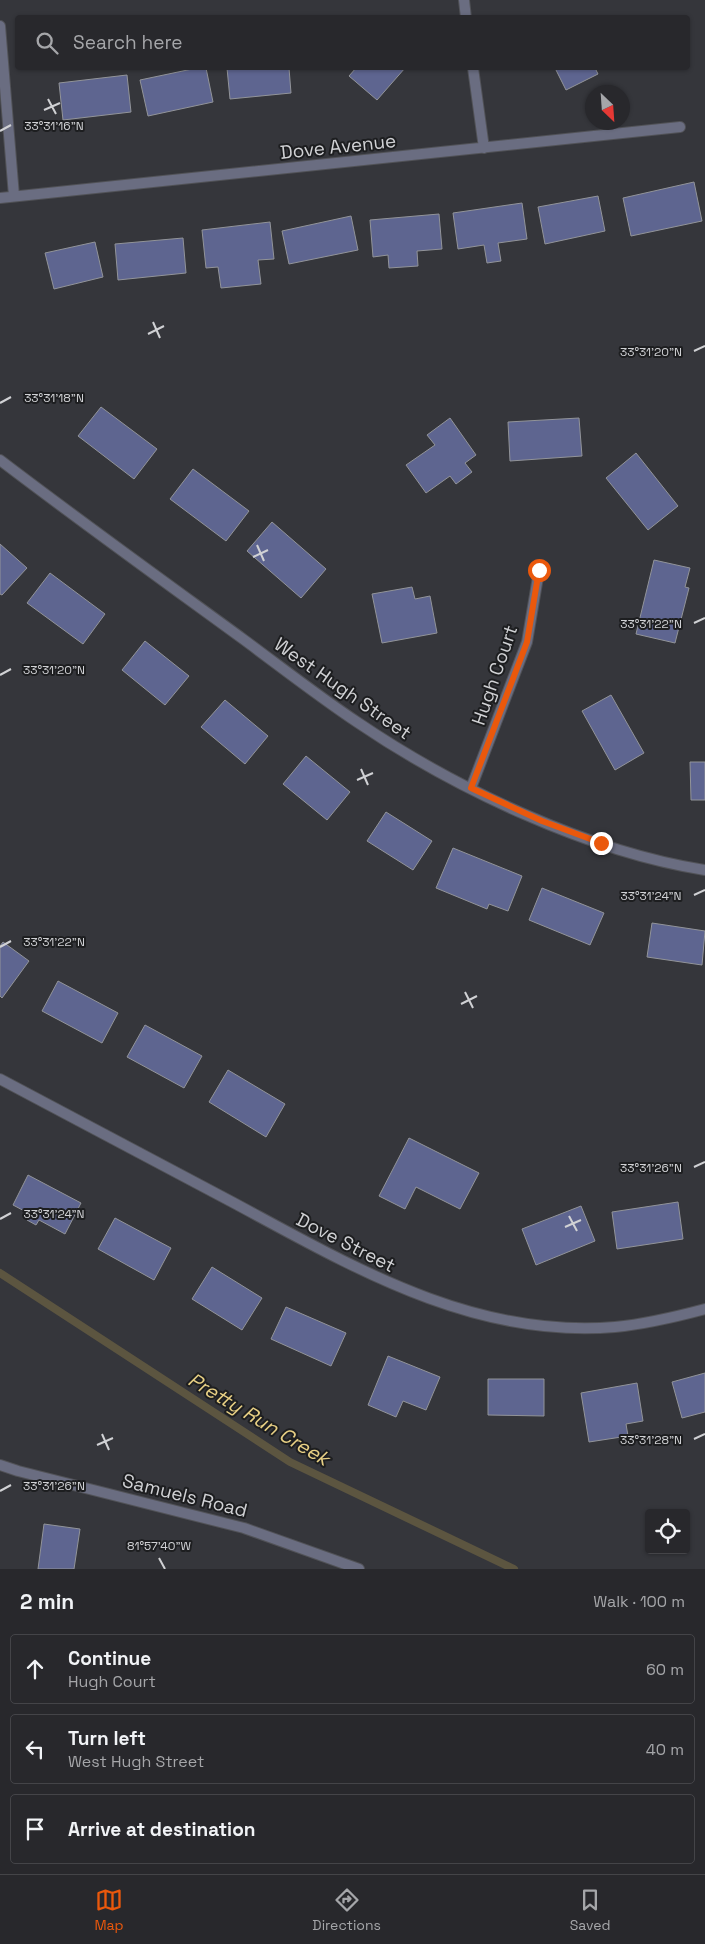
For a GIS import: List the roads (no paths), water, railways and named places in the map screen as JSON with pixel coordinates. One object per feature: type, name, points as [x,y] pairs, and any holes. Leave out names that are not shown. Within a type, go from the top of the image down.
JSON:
[{"type":"street","points":[[464,0],[466,15]]},
{"type":"street","points":[[0,26],[14,196]]},
{"type":"street","points":[[473,70],[484,148]]},
{"type":"street","name":"Dove Avenue","points":[[0,198],[680,128]]},
{"type":"street","name":"West Hugh Street","points":[[0,460],[89,528],[308,688],[359,724],[429,766],[542,821],[638,855],[705,870]]},
{"type":"street","name":"Hugh Court","points":[[471,788],[527,642],[539,570]]},
{"type":"street","name":"Dove Street","points":[[0,1079],[345,1263],[391,1284],[438,1302],[497,1319],[536,1325],[576,1328],[615,1327],[663,1320],[705,1309]]},
{"type":"street","name":"Samuels Road","points":[[0,1465],[18,1472],[244,1528],[360,1569]]},
{"type":"waterway","name":"Pretty Run Creek","points":[[0,1273],[290,1462],[514,1569]]}]
